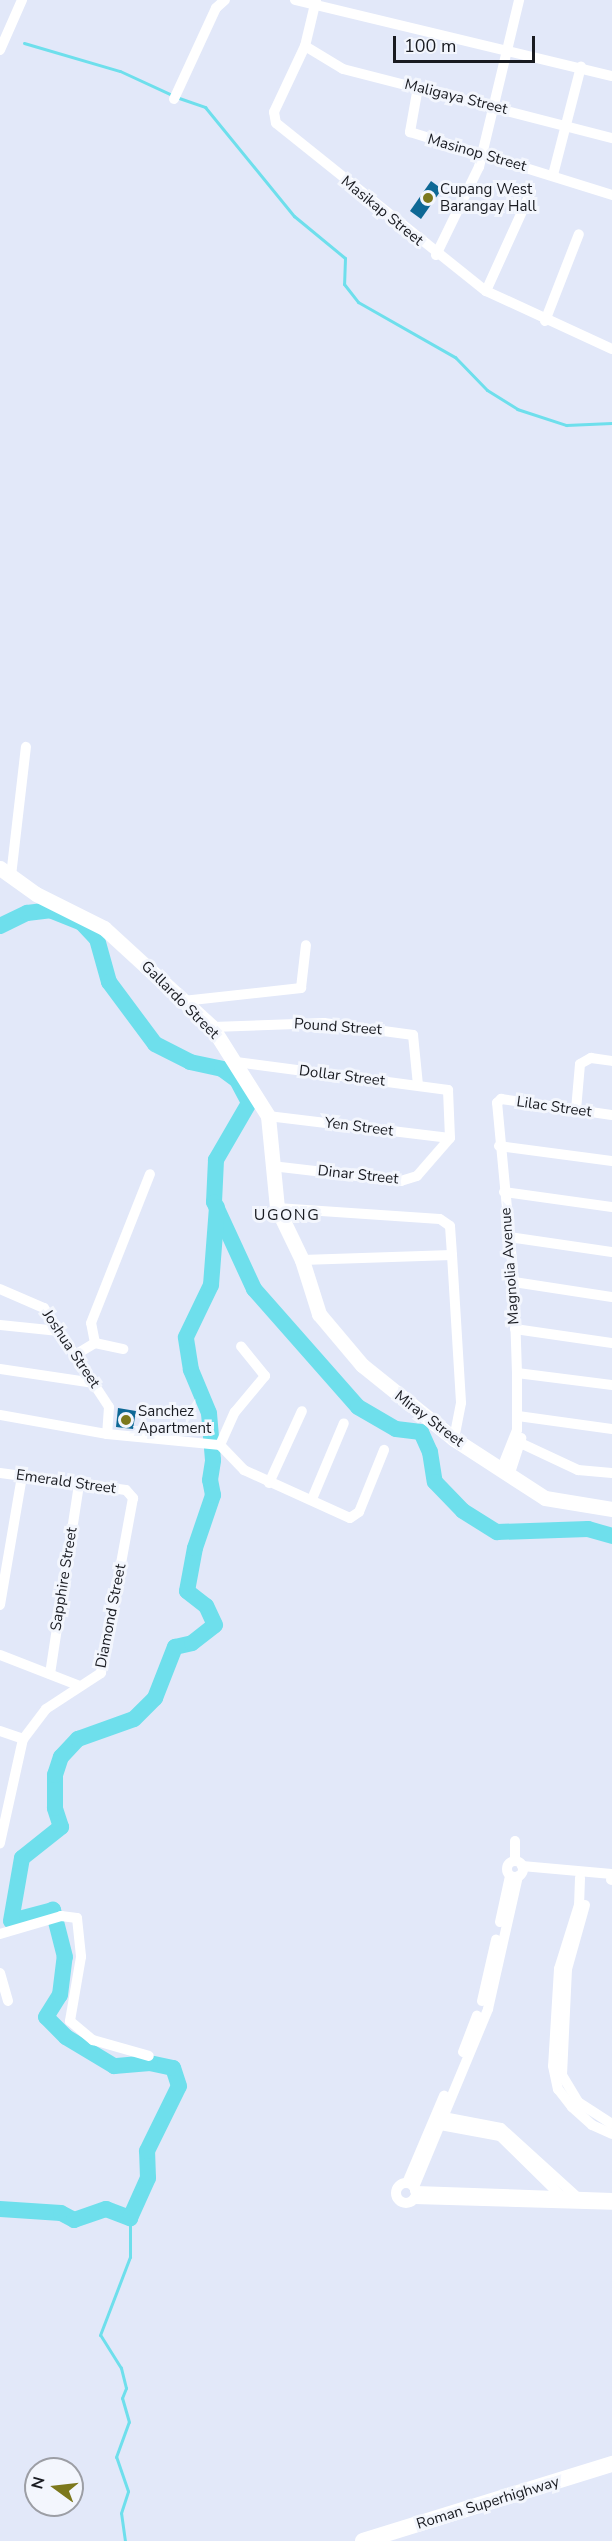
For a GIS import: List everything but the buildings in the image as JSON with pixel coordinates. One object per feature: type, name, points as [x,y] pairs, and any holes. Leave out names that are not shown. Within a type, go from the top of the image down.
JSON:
[{"type":"main road","name":"Roman Superhighway","points":[[363,2541],[612,2464]]},
{"type":"street","points":[[0,51],[22,0]]},
{"type":"street","points":[[174,99],[216,8],[225,0]]},
{"type":"street","points":[[295,0],[316,2],[612,76]]},
{"type":"street","points":[[436,255],[482,153],[519,0]]},
{"type":"street","name":"Masikap Street","points":[[316,2],[305,46],[274,112],[276,123],[436,255],[486,291],[545,321],[611,346]]},
{"type":"street","name":"Maligaya Street","points":[[305,46],[343,69],[612,138]]},
{"type":"street","points":[[553,175],[581,67]]},
{"type":"street","name":"Masinop Street","points":[[418,87],[410,132],[612,195]]},
{"type":"street","points":[[486,291],[531,192]]},
{"type":"street","points":[[545,321],[579,234]]},
{"type":"street","points":[[6,872],[26,747]]},
{"type":"street","name":"Gallardo Street","points":[[6,872],[104,928],[212,1027],[268,1116],[277,1208],[302,1260]]},
{"type":"street","points":[[183,1001],[301,988],[306,945]]},
{"type":"street","name":"Pound Street","points":[[212,1027],[324,1023],[413,1035],[418,1085]]},
{"type":"street","points":[[576,1110],[580,1064],[591,1058],[612,1061]]},
{"type":"street","name":"Dollar Street","points":[[236,1062],[448,1090],[450,1138]]},
{"type":"street","name":"Lilac Street","points":[[497,1103],[501,1099],[612,1115]]},
{"type":"street","name":"Magnolia Avenue","points":[[497,1103],[499,1146],[514,1282],[518,1416],[518,1437],[505,1473]]},
{"type":"street","name":"Yen Street","points":[[268,1116],[450,1138]]},
{"type":"street","name":"Dinar Street","points":[[272,1166],[401,1181],[423,1171],[450,1138]]},
{"type":"street","points":[[499,1146],[612,1161]]},
{"type":"street","points":[[95,1343],[91,1323],[150,1174]]},
{"type":"street","points":[[504,1192],[612,1207]]},
{"type":"street","points":[[277,1208],[440,1219],[450,1226],[461,1403],[454,1439]]},
{"type":"street","points":[[509,1237],[612,1252]]},
{"type":"street","points":[[302,1260],[452,1255]]},
{"type":"street","name":"Miray Street","points":[[302,1260],[330,1330],[376,1379],[454,1439],[552,1501],[612,1509]]},
{"type":"street","points":[[514,1282],[612,1297]]},
{"type":"street","name":"Joshua Street","points":[[0,1289],[42,1306],[112,1413],[107,1434]]},
{"type":"street","points":[[0,1325],[59,1331]]},
{"type":"street","points":[[515,1329],[612,1343]]},
{"type":"street","points":[[75,1355],[95,1343],[123,1350]]},
{"type":"street","points":[[214,1445],[235,1412],[265,1376],[241,1346]]},
{"type":"street","points":[[0,1369],[94,1383]]},
{"type":"street","points":[[517,1373],[612,1385]]},
{"type":"street","points":[[269,1483],[302,1411]]},
{"type":"street","points":[[0,1415],[107,1434],[214,1445],[240,1467],[269,1483],[355,1516],[384,1450]]},
{"type":"street","points":[[518,1416],[612,1429]]},
{"type":"street","points":[[312,1499],[344,1423]]},
{"type":"street","points":[[518,1437],[578,1470],[612,1473]]},
{"type":"street","name":"Emerald Street","points":[[0,1473],[132,1494]]},
{"type":"street","points":[[0,1605],[22,1476]]},
{"type":"street","name":"Sapphire Street","points":[[50,1674],[79,1484]]},
{"type":"street","name":"Diamond Street","points":[[0,1843],[23,1739],[46,1709],[101,1673],[132,1494]]},
{"type":"street","points":[[0,1655],[80,1686]]},
{"type":"street","points":[[0,1731],[23,1739]]},
{"type":"street","points":[[515,1841],[517,1871],[484,2008],[437,2120],[413,2190],[478,2197],[604,2201],[612,2205]]},
{"type":"street","points":[[517,1871],[612,1874],[612,1880],[583,1878],[517,1871]]},
{"type":"street","points":[[583,1878],[582,1905],[563,1969],[557,2053],[562,2087],[592,2125],[612,2134]]},
{"type":"street","points":[[0,1934],[57,1918],[77,1918],[81,1927],[72,2025],[93,2040],[149,2056]]},
{"type":"street","points":[[0,1973],[8,2001]]},
{"type":"street","points":[[575,2105],[612,2124]]},
{"type":"street","points":[[437,2120],[493,2129],[524,2152],[568,2199]]},
{"type":"waterway","points":[[24,43],[120,71],[172,95]]},
{"type":"waterway","points":[[179,98],[205,107],[294,216],[345,258],[344,284],[358,302],[455,357],[487,390],[517,409],[566,425],[612,423]]},
{"type":"waterway","points":[[0,926],[27,913],[50,910],[82,923],[97,939],[109,982],[155,1044],[190,1062],[222,1069],[237,1080],[249,1103],[216,1160],[214,1202],[254,1289],[358,1407],[396,1429],[421,1432],[430,1452],[435,1482],[463,1511],[497,1532],[588,1529],[612,1536]]},
{"type":"waterway","points":[[0,2209],[61,2213],[74,2220],[106,2209],[130,2218],[148,2178],[147,2151],[179,2086],[173,2068],[150,2063],[114,2066],[66,2037],[46,2017],[60,1995],[65,1957],[53,1910],[11,1921],[22,1858],[61,1827],[55,1808],[55,1775],[61,1757],[78,1739],[134,1719],[155,1698],[175,1647],[192,1643],[215,1625],[206,1606],[187,1591],[195,1548],[213,1495],[210,1480],[213,1460],[209,1413],[191,1370],[186,1337],[211,1285],[217,1207]]},
{"type":"waterway","points":[[125,2541],[121,2513],[128,2491],[116,2457],[129,2422],[122,2398],[126,2388],[121,2368],[100,2335],[130,2257],[130,2218]]},
{"type":"place","name":"Cupang West Barangay Hall","points":[[428,198]]},
{"type":"place","name":"Sanchez Apartment","points":[[126,1420]]},
{"type":"district","name":"UGONG","points":[[287,1215]]}]
